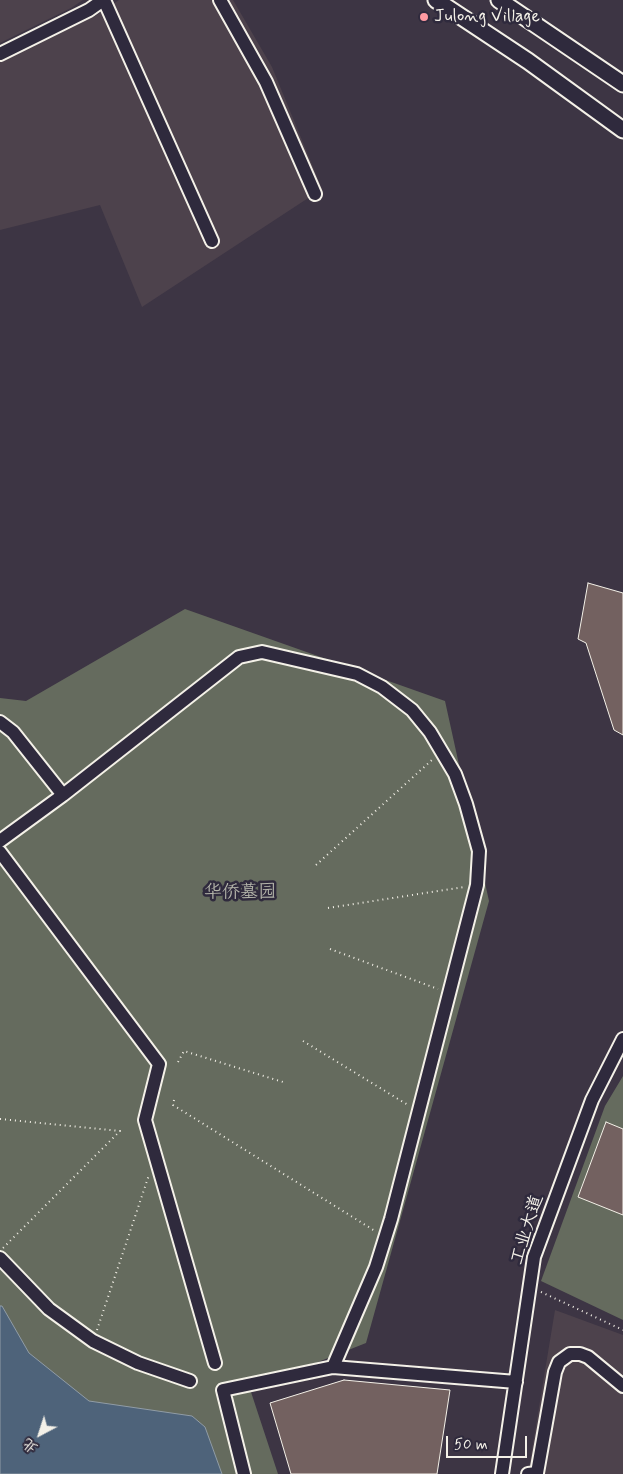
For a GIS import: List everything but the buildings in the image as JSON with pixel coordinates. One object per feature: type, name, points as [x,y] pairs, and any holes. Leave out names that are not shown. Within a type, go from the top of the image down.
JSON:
[{"type":"main road","points":[[436,0],[528,61],[623,130]]},
{"type":"main road","points":[[499,0],[623,84]]},
{"type":"street","points":[[0,54],[89,10],[104,0],[212,241]]},
{"type":"street","points":[[220,0],[266,82],[315,194]]},
{"type":"street","points":[[0,841],[63,795],[239,657],[262,652],[357,674],[382,687],[412,710],[430,732],[455,774],[466,804],[479,851],[477,885],[391,1219],[376,1267],[333,1367]]},
{"type":"street","points":[[0,722],[13,732],[63,795]]},
{"type":"street","points":[[0,852],[159,1064],[145,1120],[215,1362]]},
{"type":"street","name":"工业大道","points":[[502,1474],[534,1257],[589,1110],[623,1039]]},
{"type":"street","points":[[0,1258],[49,1309],[93,1341],[138,1363],[190,1380]]},
{"type":"street","points":[[528,1474],[537,1473],[558,1362],[570,1354],[580,1354],[588,1357],[623,1386]]},
{"type":"street","points":[[244,1474],[223,1390],[333,1367],[516,1382]]},
{"type":"path","points":[[316,865],[441,751]]},
{"type":"path","points":[[328,908],[477,885]]},
{"type":"path","points":[[330,948],[449,994]]},
{"type":"path","points":[[302,1041],[419,1111]]},
{"type":"path","points":[[178,1062],[184,1051],[283,1082]]},
{"type":"path","points":[[174,1100],[173,1105],[385,1237]]},
{"type":"path","points":[[0,1119],[120,1131],[0,1252]]},
{"type":"path","points":[[93,1341],[155,1156]]},
{"type":"path","points":[[530,1287],[623,1330]]},
{"type":"shaded area","points":[[0,0],[83,0],[71,8],[0,43]]},
{"type":"shaded area","points":[[119,0],[233,0],[272,67],[322,189],[142,307],[100,205],[0,230],[0,62],[95,16]]},
{"type":"shaded area","points":[[555,1310],[623,1335],[623,1474],[528,1474]]},
{"type":"green space","name":"华侨墓园","points":[[185,609],[445,701],[489,901],[366,1343],[250,1389],[278,1474],[0,1474],[0,698],[26,701]]},
{"type":"green space","points":[[623,1076],[623,1320],[541,1281],[605,1106]]},
{"type":"water","points":[[0,1306],[2,1306],[29,1353],[89,1401],[192,1416],[205,1427],[222,1474],[0,1474]]},
{"type":"place","name":"Julong Village","points":[[424,17]]}]
